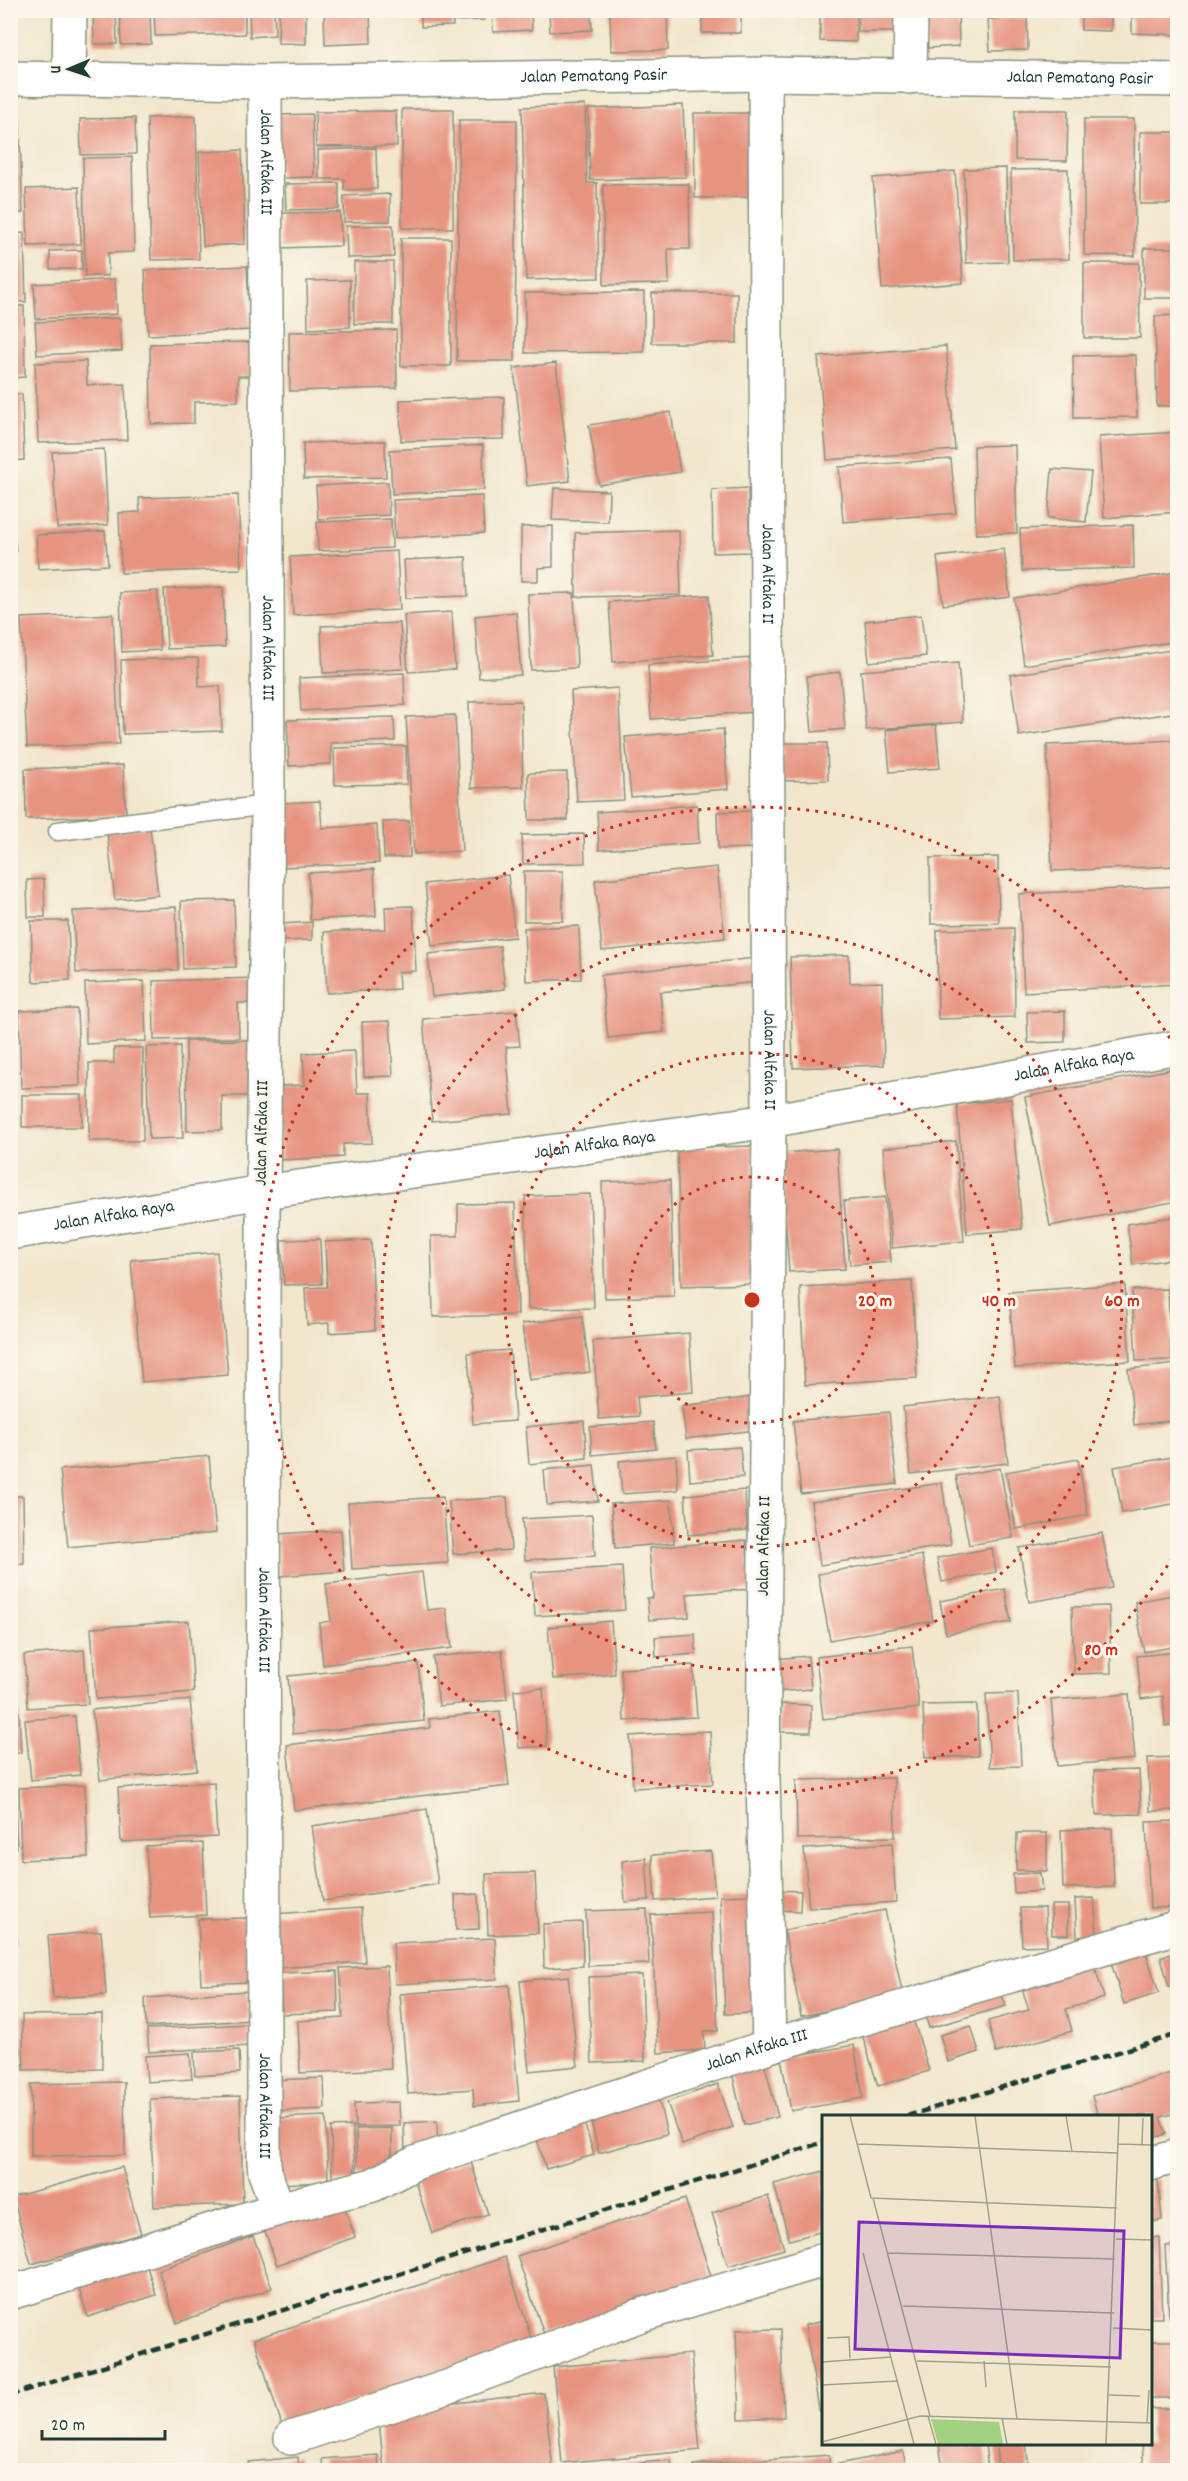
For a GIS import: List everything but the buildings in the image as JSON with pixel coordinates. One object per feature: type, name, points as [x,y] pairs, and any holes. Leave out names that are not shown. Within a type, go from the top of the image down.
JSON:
[{"type":"street","points":[[69,78],[70,10]]},
{"type":"street","points":[[909,77],[911,10]]},
{"type":"street","name":"Jalan Pematang Pasir","points":[[10,78],[266,82],[765,74],[1178,80]]},
{"type":"street","name":"Jalan Alfaka II","points":[[765,74],[769,1120],[763,1776],[770,2046]]},
{"type":"street","name":"Jalan Alfaka III","points":[[266,82],[267,805],[263,1192],[264,2162],[265,2173],[278,2209],[373,2185],[415,2163],[770,2046],[1178,1926]]},
{"type":"street","name":"Jalan Alfaka Raya","points":[[10,1233],[263,1192],[769,1120],[1178,1047]]},
{"type":"street","points":[[1152,2163],[1178,2156]]},
{"type":"street","points":[[10,2293],[278,2209]]},
{"type":"street","points":[[291,2438],[450,2386],[641,2315],[822,2261]]},
{"type":"lane","points":[[58,831],[267,805]]},
{"type":"railway","points":[[910,2115],[1178,2034]]},
{"type":"railway","points":[[10,2395],[822,2143]]}]
